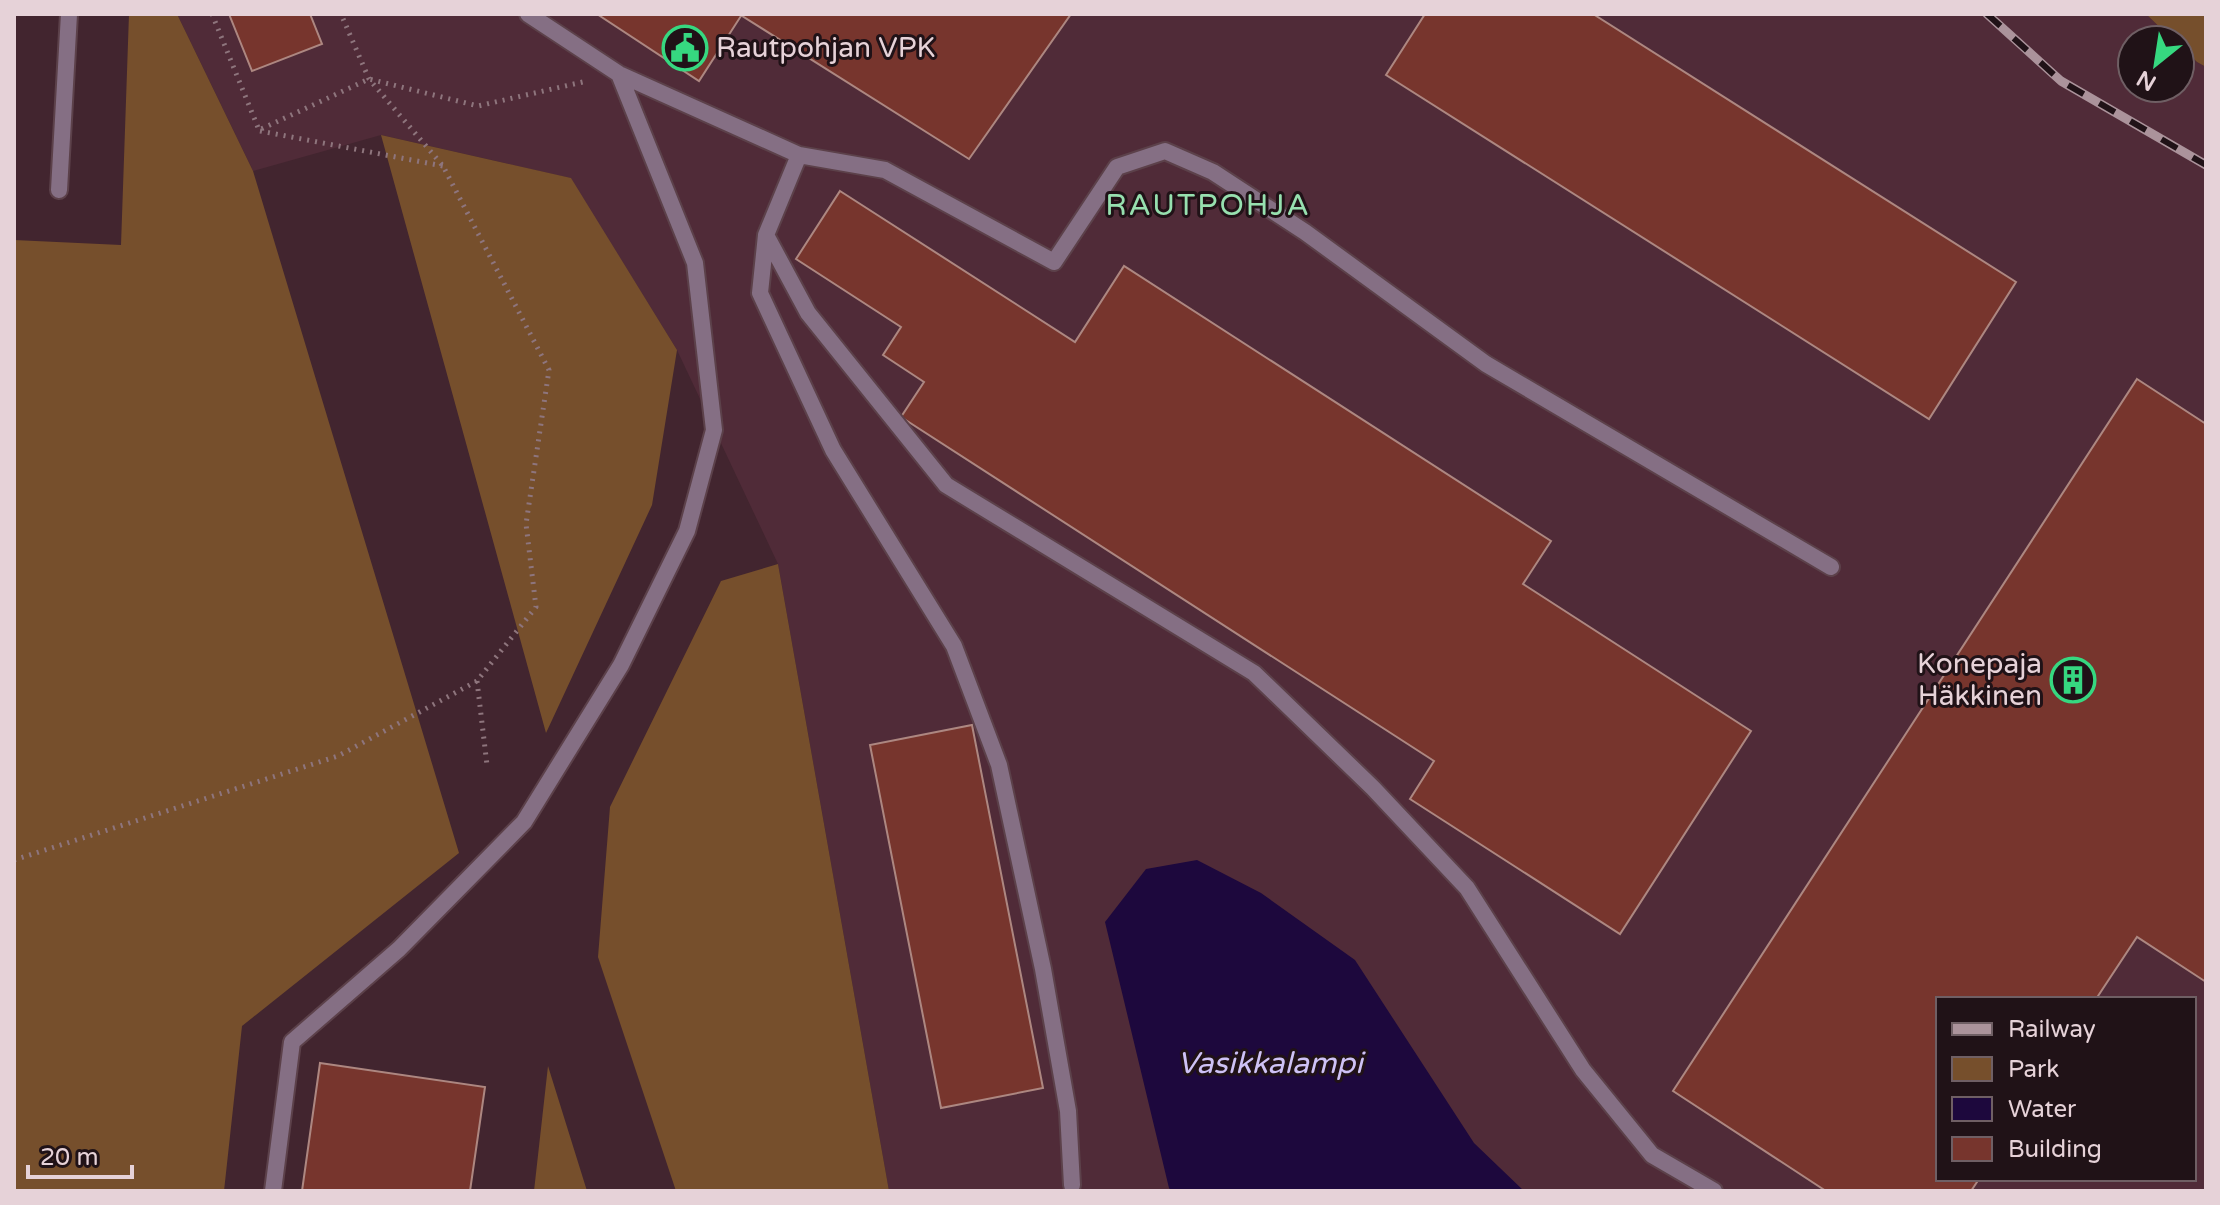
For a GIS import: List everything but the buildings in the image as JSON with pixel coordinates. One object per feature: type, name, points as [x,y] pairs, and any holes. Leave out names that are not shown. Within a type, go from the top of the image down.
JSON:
[{"type":"lane","points":[[59,190],[69,14]]},
{"type":"lane","points":[[528,14],[619,74],[799,155],[885,170],[1054,262],[1117,167],[1165,151],[1213,172],[1305,232],[1486,364],[1831,567]]},
{"type":"lane","points":[[273,1191],[292,1042],[399,949],[524,822],[621,665],[687,531],[714,430],[695,263],[619,74]]},
{"type":"lane","points":[[799,155],[766,235],[760,293],[833,450],[954,646],[999,765],[1049,1001],[1068,1111],[1072,1185]]},
{"type":"lane","points":[[766,235],[808,313],[946,485],[1254,673],[1373,788],[1467,888],[1583,1070],[1652,1155],[1714,1191]]},
{"type":"path","points":[[212,14],[259,130]]},
{"type":"path","points":[[14,860],[338,756],[477,681],[536,607],[526,524],[549,370],[443,166],[369,79],[341,14]]},
{"type":"path","points":[[259,130],[369,79],[478,106],[619,74]]},
{"type":"path","points":[[259,130],[443,166]]},
{"type":"path","points":[[477,681],[487,765]]},
{"type":"shaded area","points":[[177,14],[2146,14],[2156,24],[2116,24],[2116,104],[2196,104],[2196,61],[2206,67],[2206,1191],[889,1191],[778,564],[677,350],[570,178],[381,135],[253,171]]},
{"type":"green space","points":[[129,14],[177,14],[253,171],[459,853],[242,1026],[224,1191],[14,1191],[14,240],[121,245]]},
{"type":"green space","points":[[2146,14],[2206,14],[2206,67],[2196,61],[2196,24],[2156,24]]},
{"type":"green space","points":[[381,135],[571,178],[677,350],[652,505],[546,733]]},
{"type":"green space","points":[[778,564],[889,1191],[676,1191],[598,957],[610,807],[721,581]]},
{"type":"green space","points":[[548,1066],[587,1191],[534,1191]]},
{"type":"water","name":"Vasikkalampi","points":[[1197,860],[1261,893],[1355,960],[1474,1143],[1524,1191],[1171,1191],[1105,922],[1146,869]]},
{"type":"railway","points":[[1987,14],[2061,81],[2206,165]]},
{"type":"place","name":"Rautpohjan VPK","points":[[685,48]]},
{"type":"place","name":"Konepaja Häkkinen","points":[[2073,680]]},
{"type":"district","name":"RAUTPOHJA","points":[[1208,205]]}]
